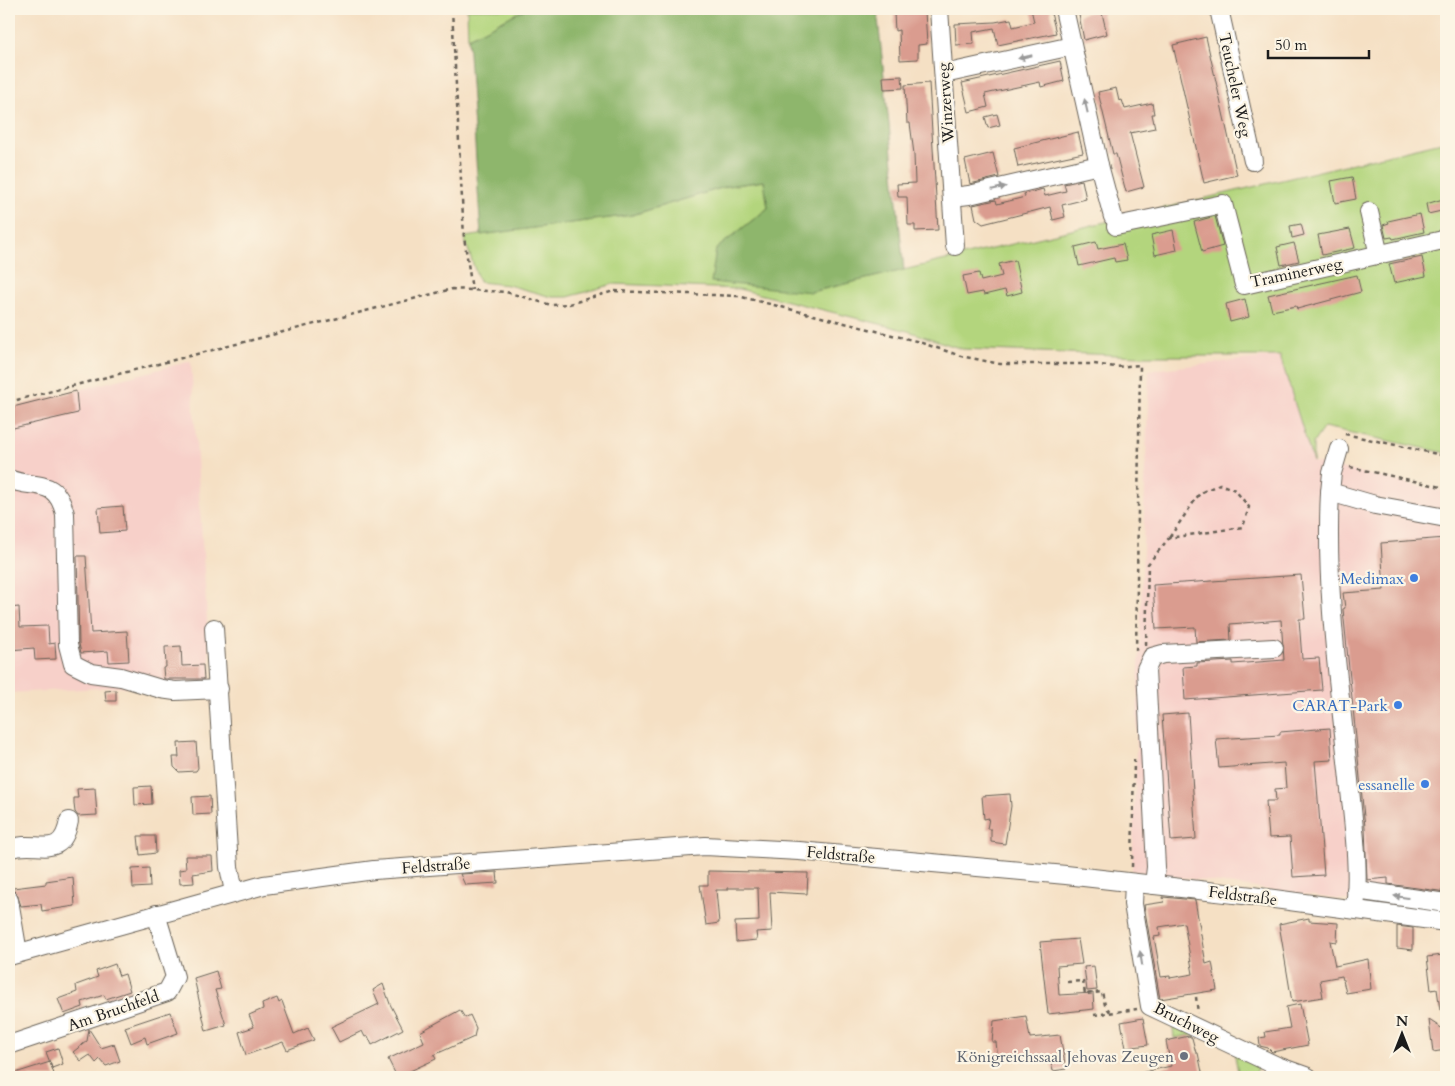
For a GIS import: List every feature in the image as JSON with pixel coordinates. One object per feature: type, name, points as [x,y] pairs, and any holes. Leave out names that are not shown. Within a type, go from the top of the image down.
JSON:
[{"type":"street","name":"Winzerweg","points":[[939,9],[955,246]]},
{"type":"street","name":"Traminerweg","points":[[1064,9],[1099,165],[1114,222],[1223,204],[1244,286],[1443,240],[1446,237]]},
{"type":"street","name":"Teucheler Weg","points":[[1219,9],[1253,161]]},
{"type":"street","points":[[944,74],[1072,46]]},
{"type":"street","points":[[952,197],[969,195],[1099,165]]},
{"type":"street","points":[[1369,212],[1379,255]]},
{"type":"street","points":[[1339,449],[1332,473],[1328,550],[1330,598],[1353,826],[1355,909]]},
{"type":"street","points":[[9,479],[36,483],[52,490],[62,501],[65,514],[68,645],[73,664],[91,673],[120,677],[161,689],[175,691],[219,689]]},
{"type":"street","points":[[1330,492],[1375,505],[1446,518]]},
{"type":"street","points":[[214,628],[229,867],[234,892]]},
{"type":"street","points":[[1154,885],[1156,867],[1141,662],[1163,654],[1274,648]]},
{"type":"street","points":[[9,849],[57,844],[64,839],[69,821]]},
{"type":"street","name":"Feldstraße","points":[[14,955],[264,885],[374,870],[705,846],[867,856],[1133,877],[1154,885],[1446,922]]},
{"type":"street","name":"Bruchweg","points":[[1133,877],[1133,904],[1156,1009],[1273,1072],[1308,1077]]},
{"type":"street","points":[[1356,890],[1446,903]]},
{"type":"street","points":[[9,900],[14,955]]},
{"type":"street","name":"Am Bruchfeld","points":[[9,1045],[167,992],[175,977],[156,914]]},
{"type":"path","points":[[452,9],[464,237],[472,290]]},
{"type":"path","points":[[1301,10],[1309,9]]},
{"type":"path","points":[[9,402],[452,289],[506,292],[551,305],[569,304],[614,291],[738,296],[916,340],[961,356],[1000,364],[1094,364],[1115,367],[1140,365],[1141,662]]},
{"type":"path","points":[[1446,456],[1345,434],[1339,449],[1350,467],[1446,488]]},
{"type":"path","points":[[1141,662],[1148,564],[1170,538],[1200,493],[1220,484],[1235,490],[1248,507],[1243,527],[1170,538]]},
{"type":"path","points":[[1133,877],[1134,753]]},
{"type":"path","points":[[1067,982],[1083,981],[1084,994],[1102,992],[1106,1005],[1111,1012]]},
{"type":"path","points":[[1094,1016],[1111,1012],[1156,1009]]},
{"type":"shaded area","points":[[1280,356],[1313,462],[1446,492],[1446,914],[1132,871],[1149,370]]},
{"type":"shaded area","points":[[191,361],[211,682],[9,693],[9,408]]},
{"type":"green space","points":[[467,9],[525,9],[468,38]]},
{"type":"green space","points":[[525,9],[877,9],[904,270],[811,292],[711,282],[716,249],[768,208],[764,181],[728,186],[632,215],[481,235],[468,38]]},
{"type":"green space","points":[[1446,141],[1446,453],[1324,427],[1313,443],[1313,462],[1280,356],[1142,356],[962,349],[908,331],[739,289],[613,284],[568,297],[552,297],[508,285],[479,282],[464,237],[632,215],[728,186],[764,181],[768,208],[716,249],[811,292]]},
{"type":"green space","points":[[1178,1026],[1196,1034],[1174,1038],[1173,1029]]},
{"type":"green space","points":[[1234,1051],[1257,1064],[1258,1069],[1253,1077],[1239,1077]]},
{"type":"building","points":[[1031,9],[1050,9],[1056,33],[998,45],[994,28],[973,32],[974,44],[956,45],[955,24],[995,22],[1011,19],[1013,27],[1034,22]]},
{"type":"building","points":[[1101,9],[1107,34],[1084,40],[1079,15]]},
{"type":"building","points":[[925,11],[927,44],[918,45],[918,59],[900,60],[899,30],[895,31],[894,13]]},
{"type":"building","points":[[1206,37],[1237,175],[1204,183],[1173,45]]},
{"type":"building","points":[[1060,61],[1064,81],[1041,87],[1040,82],[985,94],[988,107],[969,112],[962,83]]},
{"type":"building","points":[[902,76],[903,88],[884,89],[883,77]]},
{"type":"building","points":[[929,83],[938,230],[915,231],[915,225],[908,225],[907,197],[898,197],[897,184],[915,183],[914,154],[910,123],[907,123],[905,85]]},
{"type":"building","points":[[1116,88],[1119,101],[1122,100],[1125,109],[1152,103],[1154,114],[1152,114],[1155,128],[1130,133],[1144,187],[1126,192],[1116,154],[1113,154],[1098,92]]},
{"type":"building","points":[[997,114],[1000,125],[988,128],[985,117]]},
{"type":"building","points":[[1078,132],[1083,153],[1018,167],[1014,148]]},
{"type":"building","points":[[993,153],[999,177],[970,184],[965,160]]},
{"type":"building","points":[[1352,177],[1356,199],[1335,203],[1331,181]]},
{"type":"building","points":[[1082,180],[1086,199],[1062,205],[1065,217],[1053,220],[1050,207],[983,224],[976,219],[973,205],[996,200],[997,204],[1025,197],[1024,194],[1043,189],[1045,196],[1066,191],[1064,184]]},
{"type":"building","points":[[1443,199],[1446,210],[1428,214],[1426,204]]},
{"type":"building","points":[[1420,214],[1424,232],[1393,239],[1392,237],[1386,238],[1383,225],[1389,223],[1388,221]]},
{"type":"building","points":[[1215,216],[1223,246],[1202,252],[1194,222]]},
{"type":"building","points":[[1301,224],[1304,235],[1292,238],[1290,226]]},
{"type":"building","points":[[1350,229],[1355,248],[1322,255],[1318,235]]},
{"type":"building","points":[[1173,230],[1177,250],[1155,255],[1151,235]]},
{"type":"building","points":[[1096,242],[1098,249],[1123,244],[1127,260],[1115,262],[1114,258],[1079,266],[1075,247]]},
{"type":"building","points":[[1294,243],[1299,261],[1281,265],[1277,247]]},
{"type":"building","points":[[1422,257],[1426,276],[1394,283],[1389,264]]},
{"type":"building","points":[[1015,260],[1022,292],[1007,296],[1005,290],[984,295],[983,292],[967,295],[963,276],[979,273],[981,281],[1002,276],[999,264]]},
{"type":"building","points":[[1357,275],[1361,292],[1297,309],[1296,306],[1272,311],[1268,295]]},
{"type":"building","points":[[1245,299],[1249,317],[1230,322],[1226,304]]},
{"type":"building","points":[[76,391],[78,413],[9,429],[9,408]]},
{"type":"building","points":[[123,506],[125,531],[100,533],[98,508]]},
{"type":"building","name":"CARAT-Park","points":[[1446,538],[1446,892],[1388,884],[1388,878],[1367,880],[1365,827],[1343,593],[1384,590],[1381,543]]},
{"type":"building","points":[[77,556],[86,556],[91,633],[127,631],[129,661],[109,662],[108,651],[81,653],[79,644]]},
{"type":"building","points":[[1301,575],[1305,619],[1299,619],[1302,659],[1319,658],[1322,690],[1185,700],[1183,667],[1197,666],[1197,663],[1233,661],[1233,664],[1284,660],[1281,620],[1230,624],[1231,640],[1196,642],[1195,627],[1156,629],[1153,585]]},
{"type":"building","points":[[19,607],[20,627],[48,626],[49,644],[55,643],[56,659],[35,660],[34,648],[9,650],[9,608]]},
{"type":"building","points":[[181,646],[182,666],[203,665],[204,679],[164,679],[163,668],[166,667],[165,647]]},
{"type":"building","points":[[116,690],[116,701],[106,701],[105,691]]},
{"type":"building","points":[[1188,713],[1196,839],[1171,841],[1162,715]]},
{"type":"building","points":[[1330,728],[1332,760],[1315,761],[1324,875],[1293,877],[1290,837],[1269,838],[1266,801],[1276,801],[1275,789],[1286,788],[1284,763],[1219,768],[1216,739],[1280,735],[1280,732]]},
{"type":"building","points":[[196,742],[198,768],[196,771],[179,772],[174,767],[173,757],[179,757],[178,743]]},
{"type":"building","points":[[151,786],[152,804],[135,805],[134,787]]},
{"type":"building","points":[[95,788],[97,815],[78,816],[75,812],[74,804],[74,798],[78,798],[77,789]]},
{"type":"building","points":[[1010,794],[1011,806],[1005,844],[991,842],[991,829],[987,829],[989,818],[984,819],[982,796]]},
{"type":"building","points":[[210,796],[211,814],[193,815],[192,797]]},
{"type":"building","points":[[138,836],[155,836],[156,853],[140,855]]},
{"type":"building","points":[[185,856],[212,856],[213,871],[193,874],[194,883],[180,884],[179,870],[186,869]]},
{"type":"building","points":[[149,868],[150,887],[133,888],[132,869]]},
{"type":"building","points":[[708,871],[808,873],[807,894],[770,892],[772,931],[756,932],[757,940],[736,942],[735,922],[759,921],[758,888],[716,890],[719,923],[706,925],[700,885],[708,885]]},
{"type":"building","points":[[497,872],[498,883],[465,885],[460,874]]},
{"type":"building","points":[[73,877],[75,906],[42,911],[41,904],[21,906],[17,894],[13,890],[13,888],[46,884],[46,881]]},
{"type":"building","points":[[1163,897],[1195,900],[1206,964],[1212,962],[1217,990],[1160,999],[1144,905],[1164,902]],"holes":[[[1184,923],[1193,974],[1170,978],[1170,976],[1161,977],[1154,937],[1160,936],[1159,927]]]},
{"type":"building","points":[[1309,918],[1309,921],[1338,923],[1337,942],[1330,941],[1335,966],[1368,959],[1371,989],[1346,993],[1342,976],[1320,980],[1323,997],[1292,1002],[1279,924]]},
{"type":"building","points":[[1397,926],[1413,928],[1413,950],[1397,948]]},
{"type":"building","points":[[1078,939],[1082,964],[1057,966],[1059,995],[1093,993],[1094,1009],[1048,1014],[1040,942]]},
{"type":"building","points":[[1446,955],[1446,1009],[1440,1010],[1437,989],[1431,990],[1427,957]]},
{"type":"building","points":[[115,964],[119,976],[125,974],[130,991],[106,999],[104,995],[82,1002],[83,1007],[64,1014],[58,999],[77,992],[76,985],[98,977],[96,971]]},
{"type":"building","points":[[1094,966],[1097,990],[1087,991],[1084,967]]},
{"type":"building","points":[[216,971],[221,989],[215,990],[226,1025],[206,1031],[194,978]]},
{"type":"building","points":[[383,984],[390,1004],[403,1029],[372,1045],[368,1036],[365,1037],[362,1031],[339,1042],[331,1027],[379,1004],[373,990]]},
{"type":"building","points":[[277,998],[279,1003],[282,1001],[294,1034],[308,1028],[314,1040],[287,1050],[283,1042],[246,1055],[239,1032],[254,1027],[249,1015],[263,1009],[262,1004]]},
{"type":"building","points":[[1300,1004],[1308,1045],[1272,1052],[1268,1048],[1260,1046],[1259,1038],[1266,1037],[1265,1032],[1290,1028],[1286,1007]]},
{"type":"building","points":[[460,1010],[465,1018],[470,1015],[476,1028],[474,1037],[434,1055],[436,1059],[397,1077],[388,1059],[424,1042],[420,1032]]},
{"type":"building","points":[[170,1012],[178,1033],[147,1044],[145,1037],[131,1043],[125,1027]]},
{"type":"building","points":[[1026,1016],[1030,1038],[1060,1035],[1066,1069],[1053,1071],[1049,1055],[998,1060],[996,1042],[992,1042],[994,1021]]},
{"type":"building","points":[[1143,1018],[1148,1045],[1126,1048],[1121,1022]]},
{"type":"building","points":[[1429,1020],[1443,1029],[1446,1050],[1433,1052]]},
{"type":"building","points":[[89,1029],[101,1048],[114,1044],[120,1061],[106,1066],[100,1059],[96,1063],[90,1055],[81,1061],[73,1052],[87,1041]]},
{"type":"building","name":"Königreichssaal Jehovas Zeugen","points":[[1189,1036],[1192,1038],[1196,1053],[1198,1053],[1203,1077],[1141,1077],[1140,1073],[1171,1066],[1166,1041]]},
{"type":"building","points":[[58,1048],[63,1064],[52,1068],[46,1052]]},
{"type":"building","points":[[50,1062],[55,1077],[10,1077],[9,1075]]},
{"type":"place","name":"Medimax","points":[[1414,578]]},
{"type":"place","name":"CARAT-Park","points":[[1398,705]]},
{"type":"place","name":"essanelle","points":[[1425,784]]},
{"type":"place","name":"Königreichssaal Jehovas Zeugen","points":[[1184,1056]]}]
